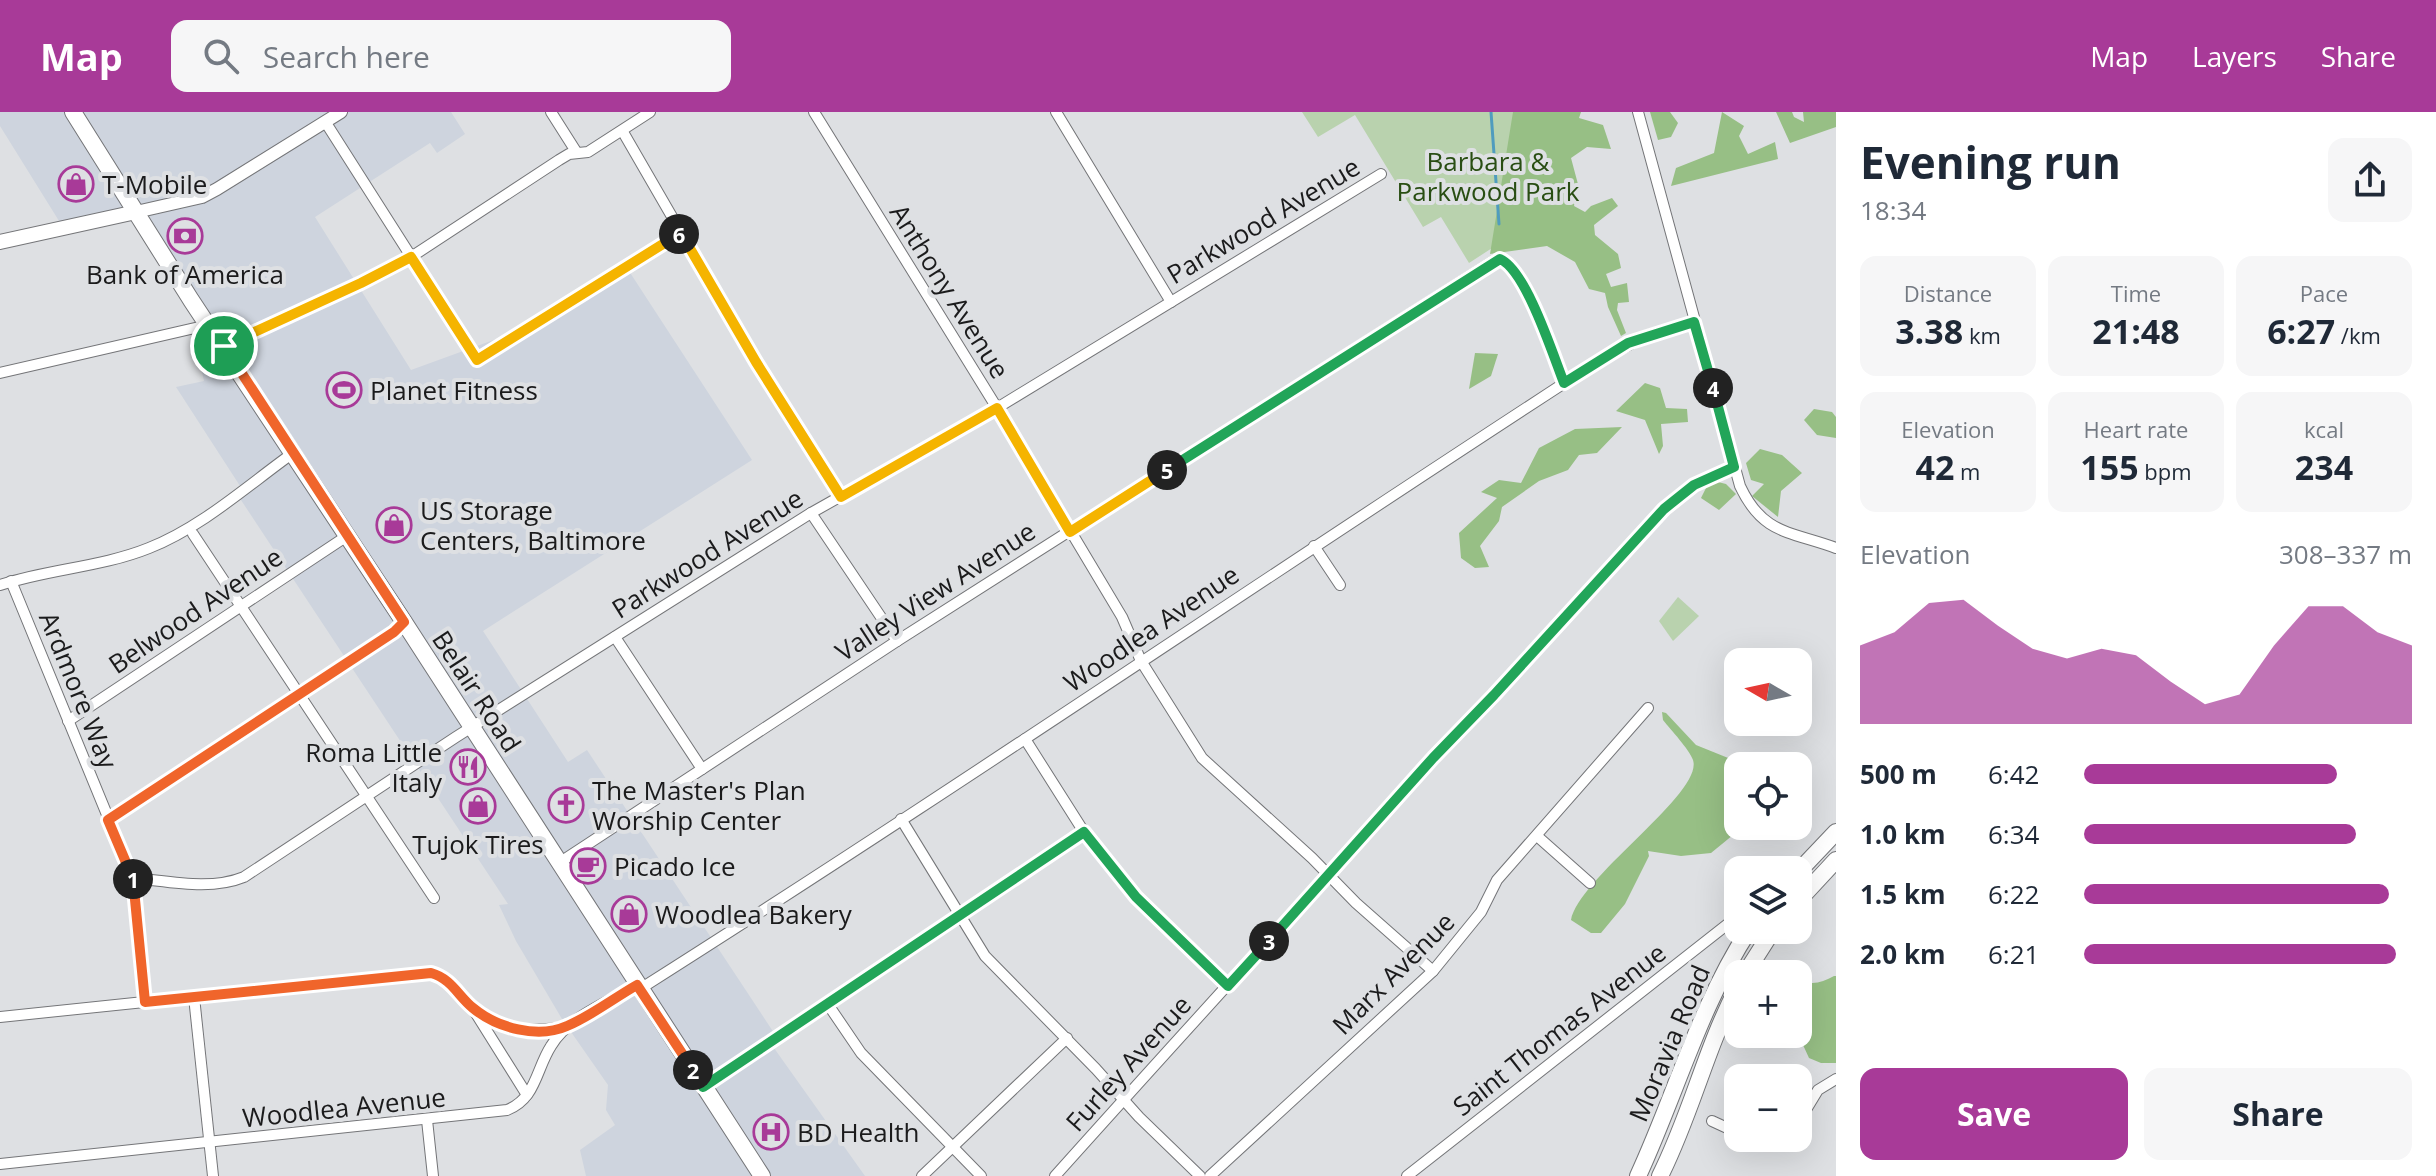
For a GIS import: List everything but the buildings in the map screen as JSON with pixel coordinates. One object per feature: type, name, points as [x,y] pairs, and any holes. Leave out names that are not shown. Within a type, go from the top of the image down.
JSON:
[{"type":"main road","name":"Belair Road","points":[[73,112],[208,325],[762,1176]]},
{"type":"main road","points":[[0,242],[136,212]]},
{"type":"main road","points":[[1812,857],[1836,832]]},
{"type":"main road","points":[[1812,886],[1836,860]]},
{"type":"main road","name":"Moravia Road","points":[[1638,1176],[1659,1131],[1710,998],[1741,944]]},
{"type":"main road","name":"Moravia Road","points":[[1660,1176],[1724,1016]]},
{"type":"street","points":[[136,212],[202,197],[341,112]]},
{"type":"street","points":[[551,112],[577,153]]},
{"type":"street","points":[[224,346],[411,257],[559,160],[588,152],[650,112]]},
{"type":"street","name":"Anthony Avenue","points":[[814,112],[997,408],[1122,617],[1141,661],[1202,758],[1433,971]]},
{"type":"street","points":[[1056,112],[1171,302]]},
{"type":"street","points":[[1638,112],[1734,467],[1747,500],[1764,521],[1776,528],[1836,548]]},
{"type":"street","points":[[326,123],[477,360],[681,233]]},
{"type":"street","points":[[623,132],[756,362],[841,497]]},
{"type":"street","name":"Parkwood Avenue","points":[[133,878],[209,884],[236,880],[811,513],[997,408],[1381,174]]},
{"type":"street","name":"Valley View Avenue","points":[[559,863],[897,641],[1500,259],[1511,267],[1544,325],[1564,383]]},
{"type":"street","name":"Woodlea Avenue","points":[[0,1164],[427,1120],[507,1110],[519,1105],[527,1095],[549,1048],[567,1027],[638,987],[1025,739],[1564,383],[1628,343],[1694,322]]},
{"type":"street","points":[[0,373],[208,325]]},
{"type":"street","points":[[6,583],[129,555],[151,547],[190,528],[293,453]]},
{"type":"street","name":"Furley Avenue","points":[[1055,1176],[1330,876],[1433,758],[1664,509],[1694,485],[1734,467]]},
{"type":"street","points":[[811,513],[897,641]]},
{"type":"street","points":[[193,534],[434,898]]},
{"type":"street","name":"Belwood Avenue","points":[[68,721],[347,536]]},
{"type":"street","points":[[1314,546],[1340,585]]},
{"type":"street","name":"Ardmore Way","points":[[6,583],[133,878],[145,1002]]},
{"type":"street","points":[[108,820],[394,632],[404,622]]},
{"type":"street","points":[[615,637],[702,769]]},
{"type":"street","name":"Marx Avenue","points":[[1210,1176],[1433,971],[1481,912],[1497,880],[1648,708]]},
{"type":"street","points":[[1025,739],[1084,832],[1136,897],[1228,986]]},
{"type":"street","points":[[901,819],[985,956],[1200,1176]]},
{"type":"street","points":[[703,1087],[1084,832]]},
{"type":"street","points":[[1537,836],[1590,883]]},
{"type":"street","name":"Saint Thomas Avenue","points":[[1407,1176],[1724,927]]},
{"type":"street","points":[[0,1006],[0,1017],[423,973],[447,980],[472,1007],[527,1095]]},
{"type":"street","points":[[194,997],[213,1176]]},
{"type":"street","points":[[827,1003],[861,1053],[981,1176]]},
{"type":"street","points":[[472,1007],[499,1024],[517,1029],[547,1031],[567,1027]]},
{"type":"street","points":[[922,1176],[1067,1038]]},
{"type":"street","points":[[1812,1100],[1818,1090],[1836,1079]]},
{"type":"street","points":[[427,1120],[433,1176]]},
{"type":"street","points":[[1712,1121],[1724,1127]]},
{"type":"shaded area","points":[[0,112],[327,112],[331,119],[341,112],[451,112],[465,134],[437,153],[430,143],[315,217],[411,370],[543,322],[627,268],[752,460],[483,631],[568,762],[587,750],[776,1036],[769,1041],[865,1176],[586,1176],[580,1150],[615,1125],[606,1110],[608,1085],[562,1019],[516,941],[499,905],[508,904],[237,494],[242,489],[176,387],[204,381],[193,331],[210,328],[137,212],[64,229],[0,126]]},
{"type":"green space","name":"Barbara & Parkwood Park","points":[[1302,112],[1539,112],[1574,195],[1469,263],[1441,217],[1423,227],[1355,115],[1318,137]]},
{"type":"green space","points":[[1513,112],[1581,112],[1579,118],[1603,125],[1611,149],[1587,147],[1571,158],[1579,188],[1574,206],[1585,212],[1591,206],[1612,198],[1618,206],[1594,225],[1595,235],[1618,254],[1621,268],[1606,274],[1611,287],[1627,283],[1629,302],[1618,303],[1617,310],[1626,333],[1621,336],[1605,293],[1589,289],[1575,262],[1547,246],[1490,254]]},
{"type":"green space","points":[[1650,112],[1670,112],[1678,123],[1671,137],[1658,140]]},
{"type":"green space","points":[[1722,112],[1744,126],[1739,136],[1748,154],[1775,142],[1778,159],[1671,186],[1676,168],[1714,153]]},
{"type":"green space","points":[[1776,112],[1792,112],[1794,117],[1804,122],[1803,112],[1836,112],[1836,127],[1790,143]]},
{"type":"green space","points":[[1475,353],[1498,354],[1491,376],[1469,389]]},
{"type":"green space","points":[[1645,383],[1660,388],[1666,408],[1687,409],[1688,422],[1661,424],[1663,446],[1659,454],[1645,420],[1616,411]]},
{"type":"green space","points":[[1814,409],[1832,412],[1836,417],[1836,438],[1817,435],[1804,420]]},
{"type":"green space","points":[[1622,427],[1597,453],[1579,455],[1568,470],[1539,481],[1502,507],[1499,521],[1480,546],[1489,567],[1475,568],[1461,558],[1459,533],[1497,498],[1481,492],[1499,480],[1521,483],[1539,448],[1575,429]]},
{"type":"green space","points":[[1760,449],[1782,455],[1802,473],[1781,491],[1778,517],[1752,496],[1764,484],[1751,480],[1746,463]]},
{"type":"green space","points":[[1710,480],[1726,484],[1736,494],[1719,510],[1701,498]]},
{"type":"green space","points":[[1678,597],[1699,616],[1673,641],[1659,621]]},
{"type":"green space","points":[[1662,712],[1696,745],[1724,756],[1724,840],[1727,840],[1711,853],[1681,856],[1648,851],[1649,856],[1625,904],[1601,933],[1591,933],[1571,920],[1579,902],[1680,793],[1691,775],[1693,760],[1663,720]]},
{"type":"green space","points":[[1836,976],[1836,1063],[1821,1063],[1809,1058],[1804,1048],[1812,1048],[1812,983]]},
{"type":"waterway","points":[[1491,112],[1499,224]]},
{"type":"place","name":"T-Mobile","points":[[76,184]]},
{"type":"place","name":"Bank of America","points":[[185,236]]},
{"type":"place","name":"Planet Fitness","points":[[344,390]]},
{"type":"place","name":"US Storage Centers, Baltimore","points":[[394,525]]},
{"type":"place","name":"Roma Little Italy","points":[[468,767]]},
{"type":"place","name":"The Master's Plan Worship Center","points":[[566,805]]},
{"type":"place","name":"Tujok Tires","points":[[478,806]]},
{"type":"place","name":"Picado Ice","points":[[588,866]]},
{"type":"place","name":"Woodlea Bakery","points":[[629,914]]},
{"type":"place","name":"BD Health","points":[[771,1132]]},
{"type":"route","points":[[681,233],[756,362],[841,497],[997,408],[1070,532],[1500,259],[1511,267],[1544,325],[1564,383],[1628,343],[1694,322],[1734,467],[1694,485],[1664,509],[1433,758],[1228,986],[1136,897],[1084,832],[703,1087],[637,985],[567,1027],[547,1031],[517,1029],[488,1019],[447,980],[431,973],[145,1002],[133,878],[108,820],[348,663],[404,622],[224,346],[411,257],[477,360],[681,233]]}]
